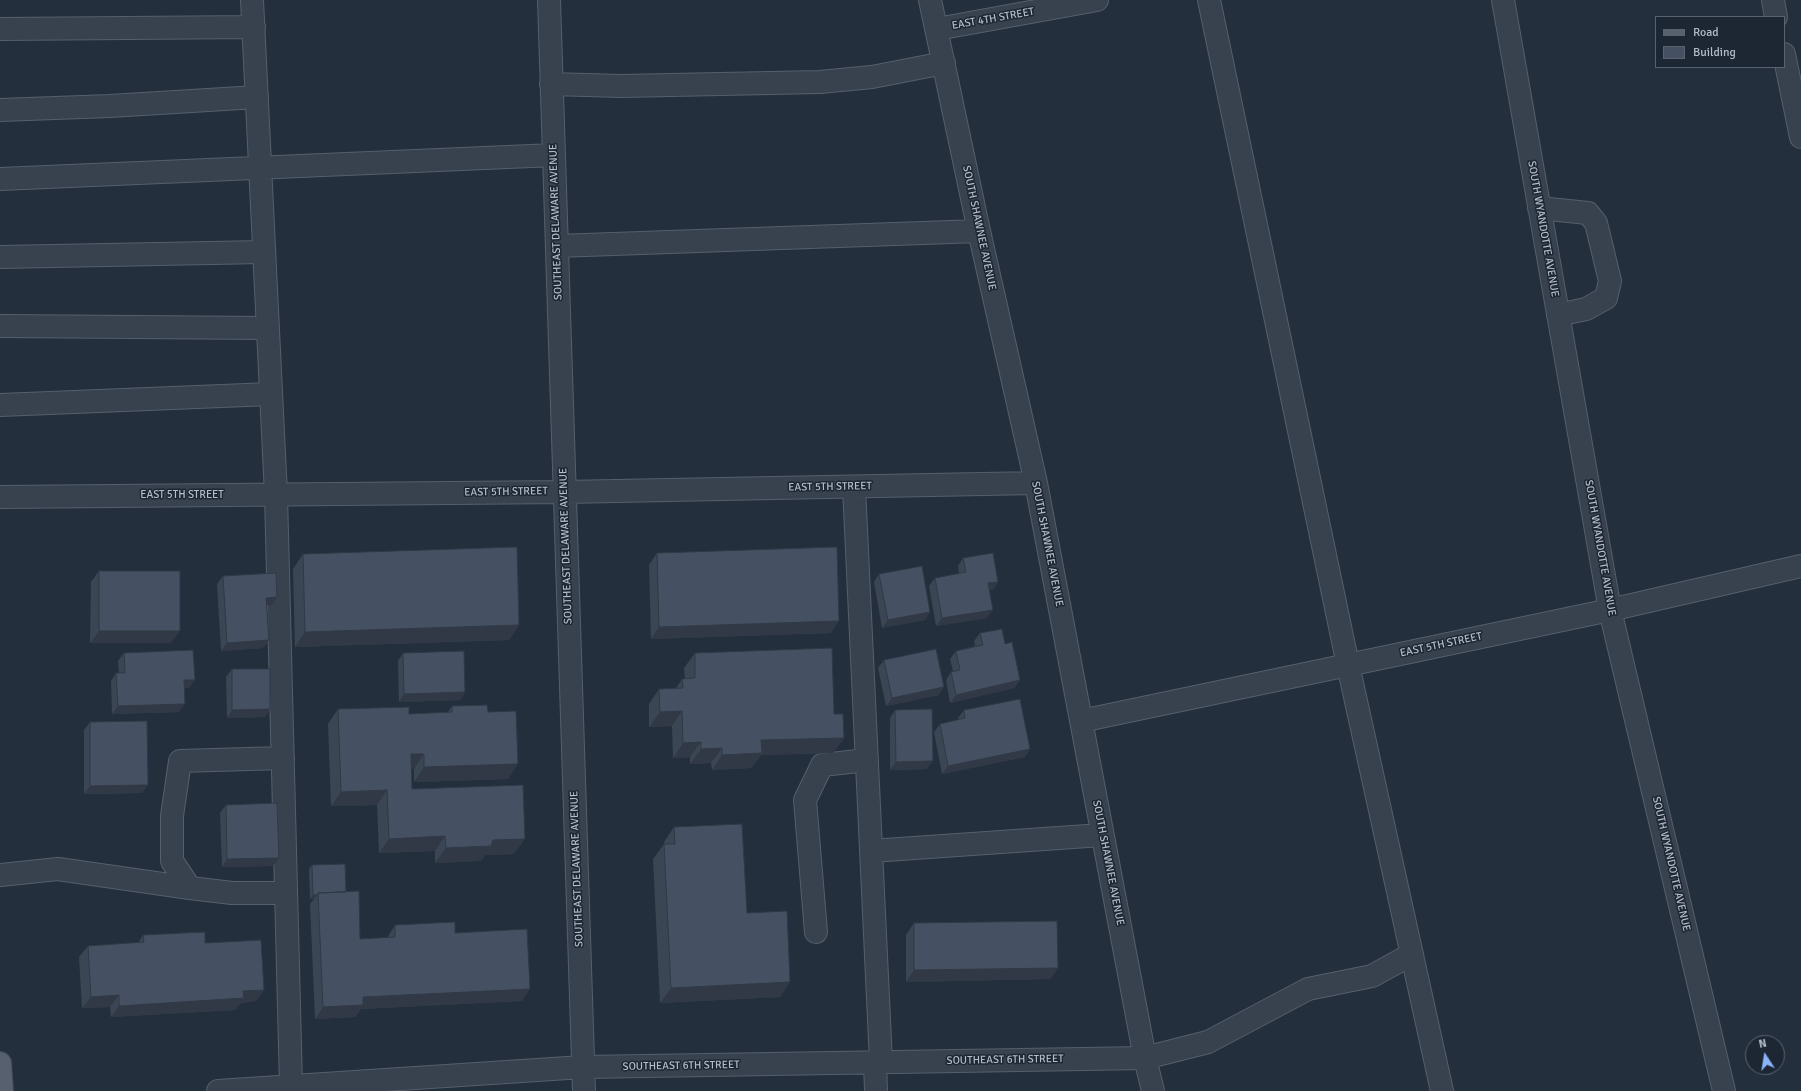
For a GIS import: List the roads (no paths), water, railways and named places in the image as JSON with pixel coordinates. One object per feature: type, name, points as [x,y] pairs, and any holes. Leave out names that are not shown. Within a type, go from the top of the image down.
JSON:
[{"type":"main road","points":[[0,1063],[2,1091]]},
{"type":"street","points":[[252,0],[276,495],[286,893],[296,1088]]},
{"type":"street","name":"SOUTHEAST DELAWARE AVENUE","points":[[549,0],[584,1091]]},
{"type":"street","name":"SOUTH SHAWNEE AVENUE","points":[[930,0],[979,232],[1036,483],[1102,835],[1145,1058],[1153,1091]]},
{"type":"street","name":"EAST 4TH STREET","points":[[937,29],[1097,0]]},
{"type":"street","points":[[1209,0],[1348,665],[1442,1091]]},
{"type":"street","name":"SOUTH WYANDOTTE AVENUE","points":[[1503,0],[1610,610],[1724,1091]]},
{"type":"street","points":[[1773,0],[1776,16]]},
{"type":"street","points":[[0,30],[254,27]]},
{"type":"street","points":[[1785,59],[1801,136]]},
{"type":"street","points":[[552,84],[621,86],[820,82],[872,77],[944,63]]},
{"type":"street","points":[[0,110],[110,106],[257,97]]},
{"type":"street","points":[[0,179],[554,155]]},
{"type":"street","points":[[1540,208],[1588,212],[1596,223],[1610,281],[1606,298],[1586,309],[1558,314]]},
{"type":"street","points":[[557,246],[979,232]]},
{"type":"street","points":[[0,257],[264,252]]},
{"type":"street","points":[[0,326],[268,328]]},
{"type":"street","points":[[0,405],[271,394]]},
{"type":"street","name":"EAST 5TH STREET","points":[[0,497],[564,492],[1036,483]]},
{"type":"street","points":[[854,486],[871,851],[878,1062],[876,1091]]},
{"type":"street","name":"EAST 5TH STREET","points":[[1081,721],[1610,610],[1801,566]]},
{"type":"street","points":[[190,888],[172,862],[172,816],[180,761],[283,758]]},
{"type":"street","points":[[816,932],[805,800],[822,765],[867,760]]},
{"type":"street","points":[[871,851],[1102,835]]},
{"type":"street","points":[[0,875],[58,869],[232,893],[286,893]]},
{"type":"street","name":"SOUTHEAST 6TH STREET","points":[[218,1091],[296,1088],[583,1067],[1145,1058],[1208,1042],[1308,989],[1372,976],[1412,954]]}]
